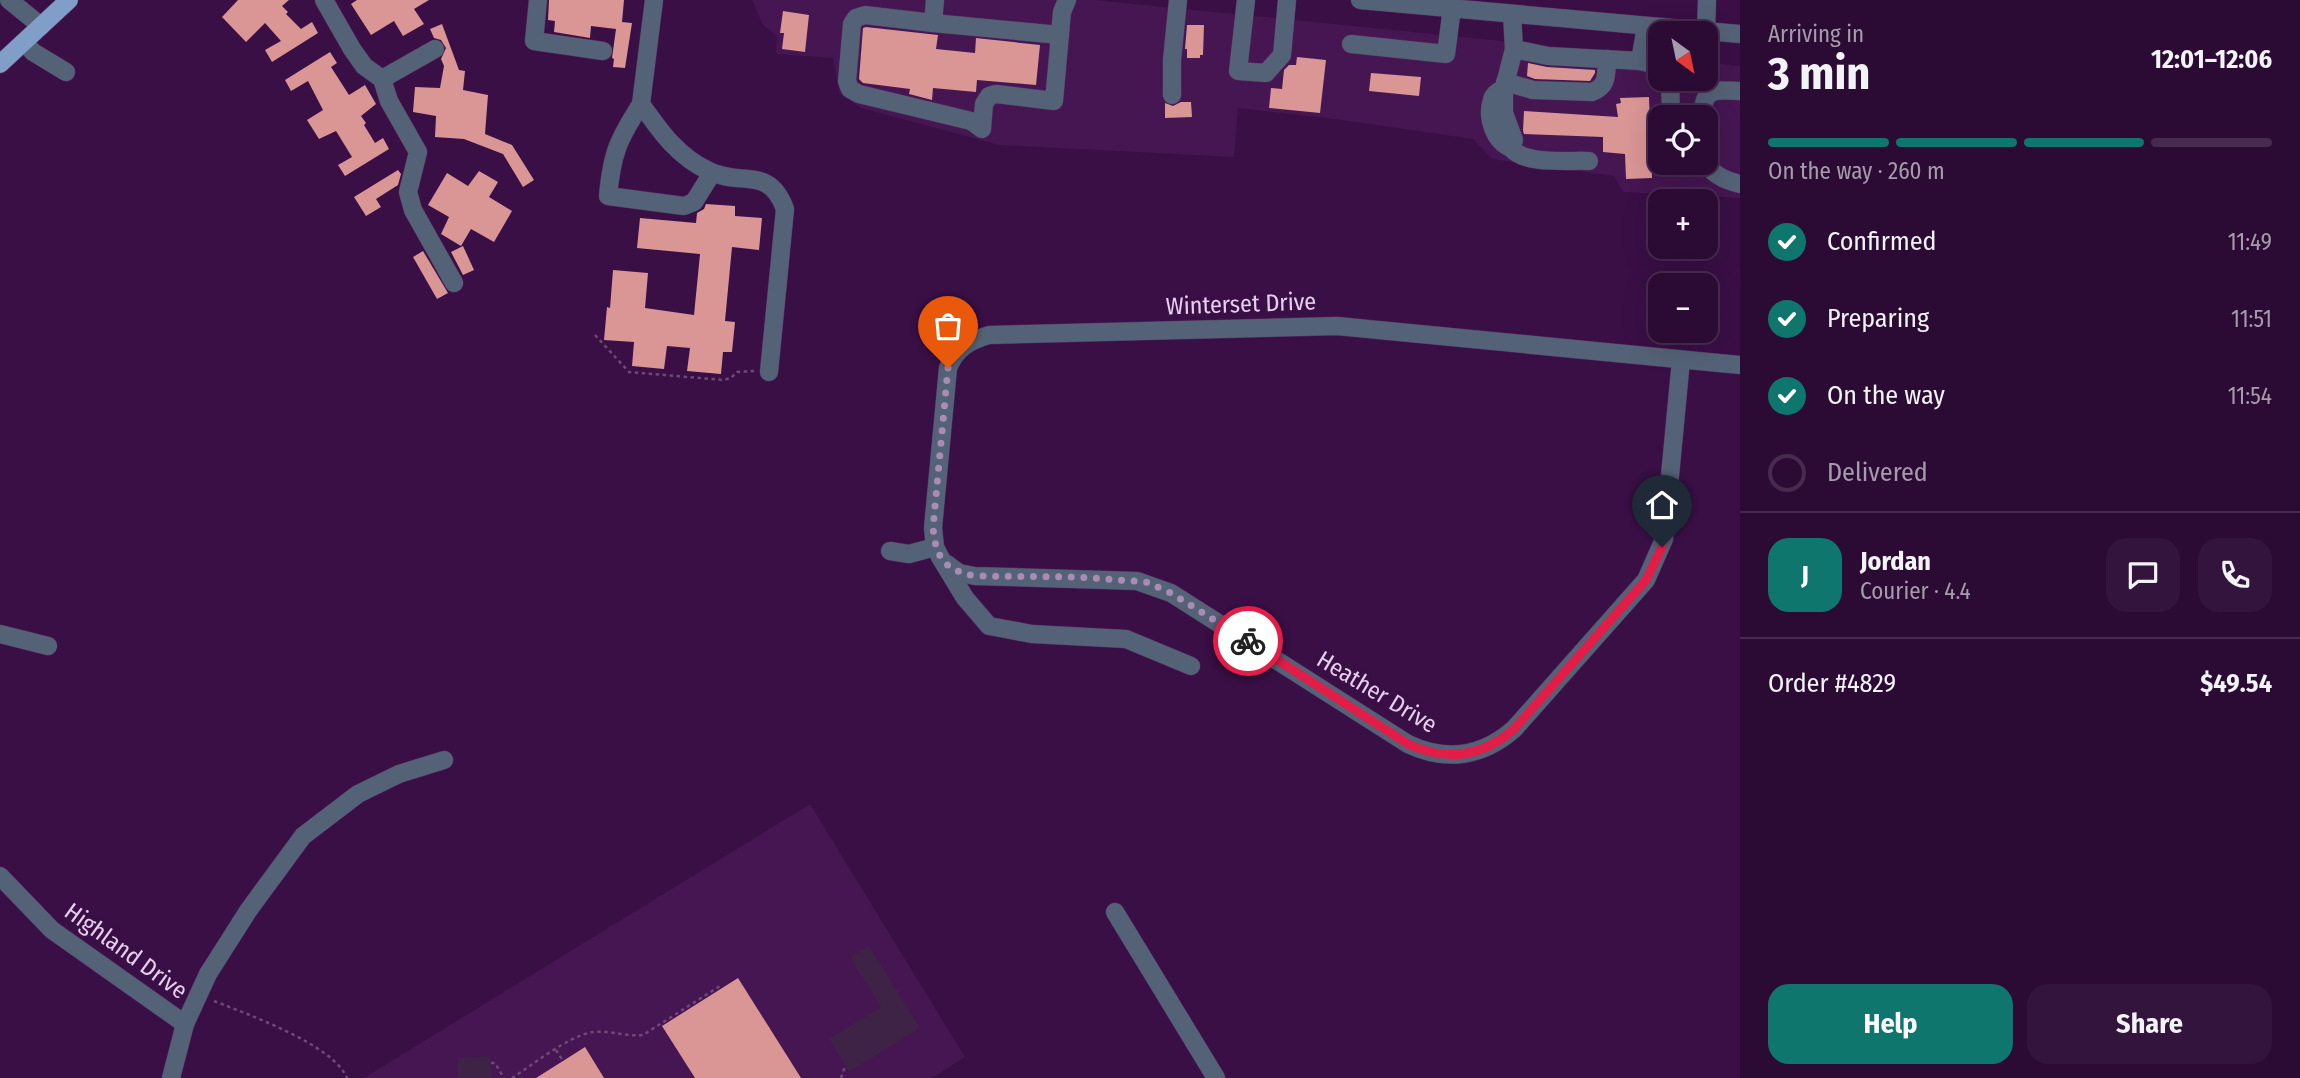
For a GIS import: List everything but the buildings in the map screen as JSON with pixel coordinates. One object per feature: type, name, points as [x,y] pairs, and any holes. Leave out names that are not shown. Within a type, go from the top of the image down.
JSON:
[{"type":"main road","points":[[0,64],[69,0]]},
{"type":"street","points":[[9,0],[41,26]]},
{"type":"street","points":[[324,0],[358,58],[382,79],[389,101],[418,152],[408,192],[414,211],[454,283]]},
{"type":"street","points":[[538,0],[534,41],[603,51]]},
{"type":"street","points":[[654,0],[642,104],[623,132],[613,155],[608,197],[684,206],[694,202],[712,173]]},
{"type":"street","points":[[933,23],[935,0]]},
{"type":"street","points":[[1060,35],[865,15],[856,18],[852,24],[847,81],[850,89],[859,94],[971,121],[982,129],[984,104],[989,96],[996,94],[1054,101],[1060,35],[1062,12],[1067,0]]},
{"type":"street","points":[[1172,96],[1172,60],[1178,0]]},
{"type":"street","points":[[1246,0],[1238,71],[1266,73],[1282,55],[1287,0]]},
{"type":"street","points":[[1360,0],[1457,5],[1512,14],[1546,8],[1646,26],[1640,61]]},
{"type":"street","points":[[1706,21],[1707,0]]},
{"type":"street","points":[[1351,44],[1446,54],[1457,5]]},
{"type":"street","points":[[1512,14],[1514,49],[1504,85],[1492,100],[1491,120],[1496,136],[1502,145],[1528,159],[1589,161]]},
{"type":"street","points":[[1718,32],[1740,34]]},
{"type":"street","points":[[24,42],[33,52],[66,72]]},
{"type":"street","points":[[382,79],[435,49]]},
{"type":"street","points":[[1514,49],[1548,56],[1648,63]]},
{"type":"street","points":[[1504,85],[1533,90],[1592,92],[1600,89],[1606,82],[1607,60]]},
{"type":"street","points":[[1702,105],[1708,94],[1717,90],[1740,91]]},
{"type":"street","points":[[642,104],[663,136],[687,158],[712,173],[764,182],[778,192],[785,209],[769,372]]},
{"type":"street","points":[[1717,175],[1740,184]]},
{"type":"street","name":"Winterset Drive","points":[[938,552],[933,528],[948,368],[962,346],[989,335],[1337,326],[1740,365]]},
{"type":"street","name":"Heather Drive","points":[[938,552],[949,566],[959,573],[975,576],[1078,577],[1146,582],[1171,593],[1408,744],[1423,751],[1447,756],[1473,753],[1493,745],[1514,729],[1646,580],[1655,563],[1664,539],[1681,360]]},
{"type":"street","points":[[890,551],[909,554],[938,552],[965,598],[989,626],[1032,634],[1126,639],[1191,666]]},
{"type":"street","points":[[0,634],[48,646]]},
{"type":"street","points":[[184,1024],[208,974],[248,911],[303,836],[358,794],[399,774],[443,760]]},
{"type":"street","name":"Highland Drive","points":[[0,876],[52,930],[184,1024],[171,1078]]},
{"type":"street","points":[[1115,912],[1216,1078]]},
{"type":"path","points":[[595,335],[629,372],[723,380],[744,370],[769,372]]},
{"type":"path","points":[[512,1078],[580,1036],[595,1032],[633,1037],[643,1035],[720,986]]},
{"type":"path","points":[[197,995],[237,1010],[316,1048],[343,1069],[346,1078]]},
{"type":"path","points":[[556,1050],[564,1061]]},
{"type":"path","points":[[491,1063],[495,1063],[504,1078]]},
{"type":"path","points":[[841,1078],[845,1066]]},
{"type":"shaded area","points":[[752,0],[1095,0],[1648,56],[1648,91],[1718,91],[1718,63],[1740,66],[1740,198],[1718,197],[1718,189],[1648,189],[1648,193],[1623,192],[1614,176],[1492,159],[1473,139],[1238,108],[1234,157],[999,145],[861,108],[839,94],[833,58],[776,54],[777,36],[763,25]]},
{"type":"shaded area","points":[[810,804],[965,1057],[932,1078],[364,1078]]},
{"type":"shaded area","points":[[869,946],[920,1028],[849,1072],[829,1039],[881,1007],[850,957]]},
{"type":"shaded area","points":[[490,1056],[492,1078],[458,1078],[457,1058]]},
{"type":"way so far","points":[[948,368],[933,528],[935,547],[949,566],[959,573],[975,576],[1078,577],[1146,582],[1171,593],[1248,641]]},
{"type":"route","points":[[1248,641],[1408,744],[1423,751],[1447,756],[1473,753],[1493,745],[1514,729],[1646,580],[1662,547]]}]
